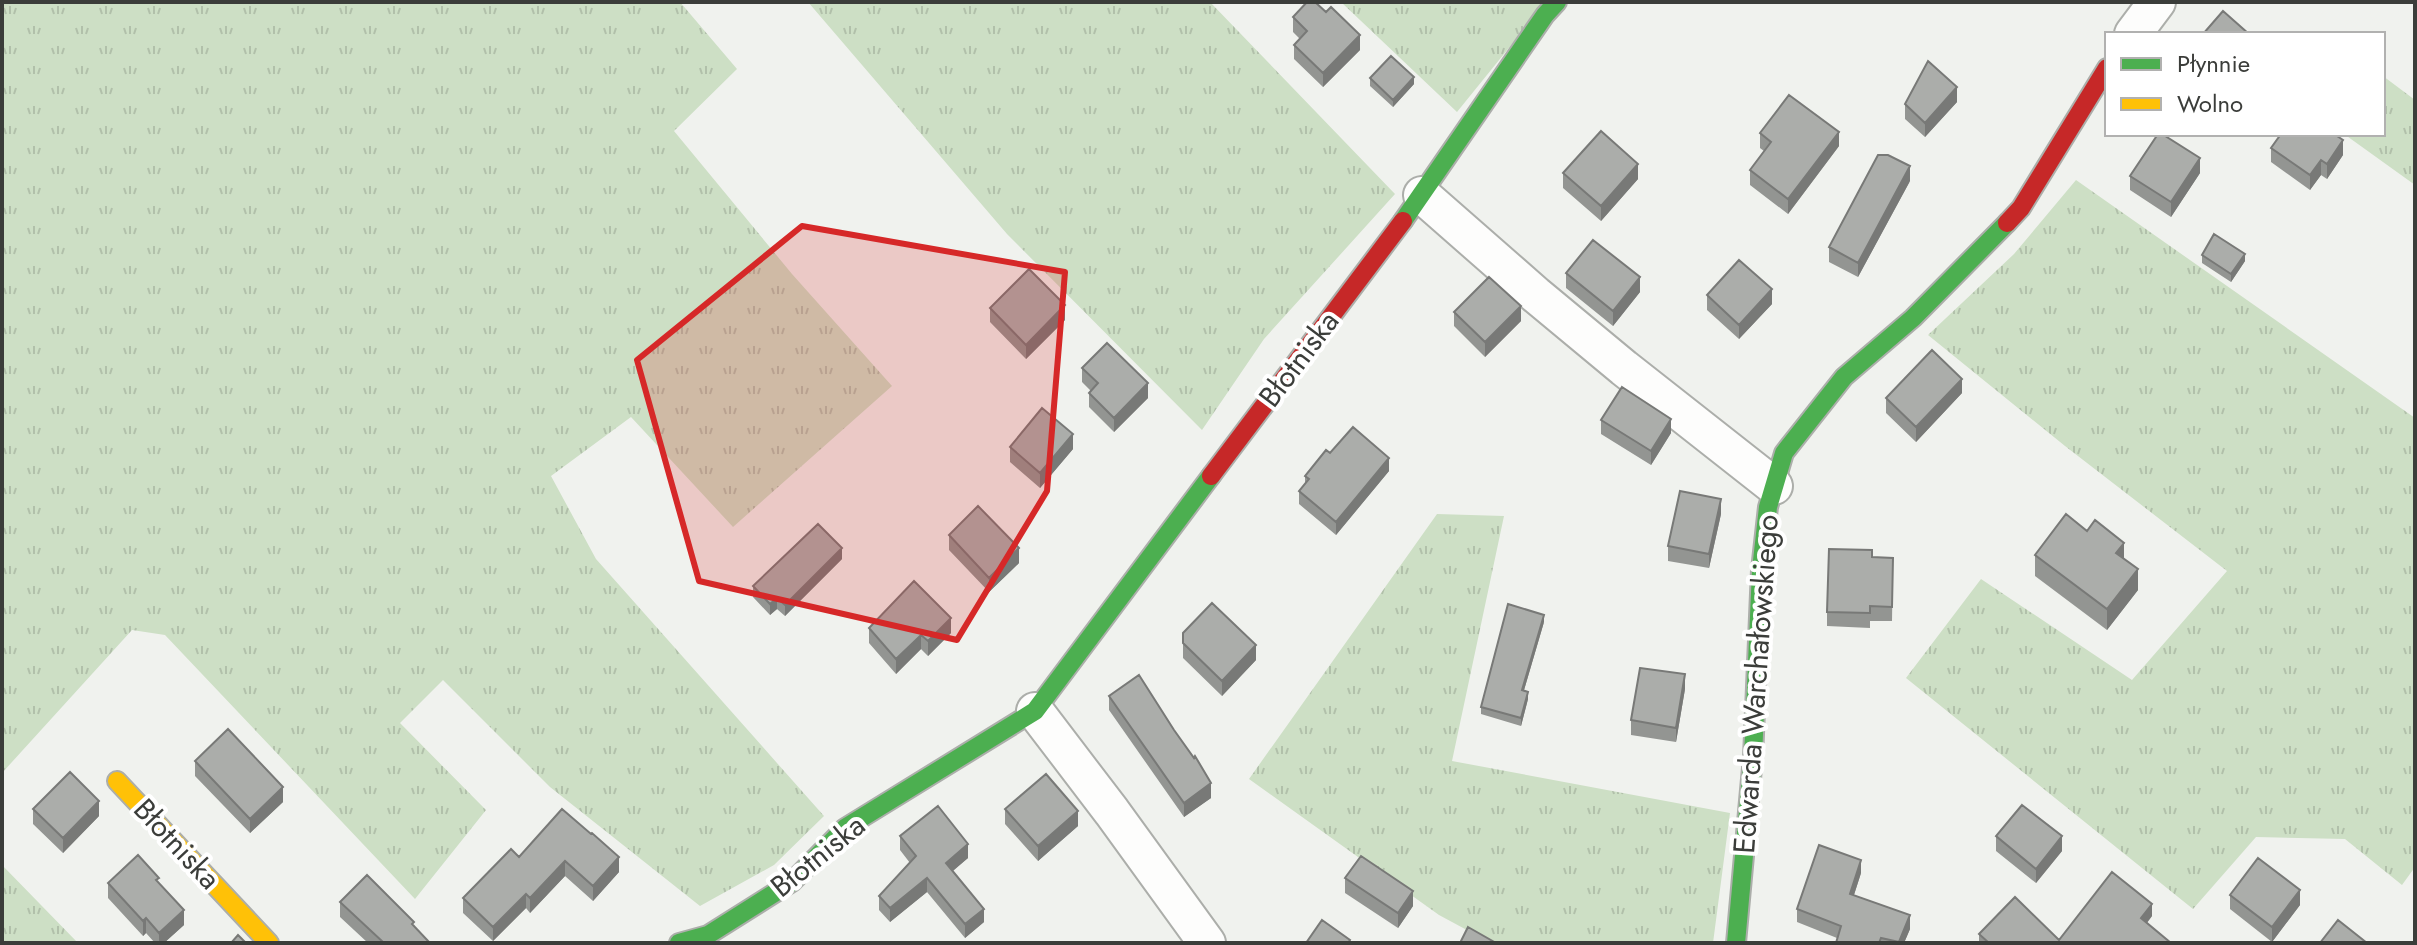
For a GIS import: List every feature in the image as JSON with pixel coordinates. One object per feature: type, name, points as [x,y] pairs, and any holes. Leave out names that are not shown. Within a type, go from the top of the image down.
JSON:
[{"type":"street","name":"Błotniska","points":[[679,943],[708,935],[792,882],[845,828],[1035,711],[1422,195],[1557,2]]},
{"type":"street","points":[[2134,32],[2157,2]]},
{"type":"street","name":"Edwarda Warchałowskiego","points":[[1736,943],[1753,757],[1761,570],[1768,507],[1784,453],[1844,377],[1913,318],[2021,208],[2105,71]]},
{"type":"street","points":[[1422,195],[1591,341],[1774,486]]},
{"type":"street","points":[[1035,711],[1207,943]]},
{"type":"street","name":"Błotniska","points":[[117,781],[269,943]]},
{"type":"highlighted area","points":[[802,226],[1065,272],[1047,491],[957,640],[699,581],[637,360]]},
{"type":"green space","points":[[2,2],[680,2],[737,69],[674,131],[792,274],[892,386],[733,527],[631,417],[551,476],[596,559],[824,816],[774,865],[700,906],[550,787],[443,680],[400,723],[486,810],[415,899],[165,635],[132,630],[2,773]]},
{"type":"green space","points":[[808,2],[1210,2],[1395,194],[1264,339],[1202,430],[1007,234]]},
{"type":"green space","points":[[1341,2],[1546,2],[1457,112]]},
{"type":"green space","points":[[2385,78],[2415,100],[2415,185],[2347,136],[2385,136]]},
{"type":"green space","points":[[2076,180],[2415,418],[2415,867],[2402,885],[2345,839],[2256,837],[2193,909],[1906,678],[1981,579],[2132,680],[2227,571],[1928,335],[2014,254]]},
{"type":"green space","points":[[1437,514],[1504,516],[1452,761],[1730,813],[1713,943],[1491,943],[1439,915],[1249,779]]},
{"type":"green space","points":[[2,865],[78,943],[2,943]]},
{"type":"building","points":[[1307,2],[1315,2],[1326,12],[1331,7],[1360,35],[1323,73],[1294,45],[1307,31],[1293,17]]},
{"type":"building","points":[[2223,11],[2247,32],[2205,32]]},
{"type":"building","points":[[1391,56],[1414,77],[1393,100],[1370,78]]},
{"type":"building","points":[[1928,61],[1957,87],[1925,123],[1905,104]]},
{"type":"building","points":[[1789,95],[1839,132],[1788,199],[1750,170],[1771,142],[1760,133]]},
{"type":"building","points":[[1601,131],[1638,164],[1601,206],[1563,173]]},
{"type":"building","points":[[2157,136],[2165,136],[2200,158],[2171,202],[2130,176]]},
{"type":"building","points":[[2280,136],[2337,136],[2343,140],[2327,164],[2321,160],[2310,175],[2271,148]]},
{"type":"building","points":[[1878,155],[1888,155],[1910,166],[1858,263],[1829,247]]},
{"type":"building","points":[[2214,234],[2245,254],[2231,274],[2202,255]]},
{"type":"building","points":[[1593,240],[1640,277],[1613,311],[1566,273]]},
{"type":"building","points":[[1739,260],[1772,289],[1739,325],[1707,295]]},
{"type":"building","points":[[1029,269],[1065,305],[1026,345],[990,308]]},
{"type":"building","points":[[1489,277],[1521,306],[1485,342],[1454,312]]},
{"type":"building","points":[[1107,343],[1148,383],[1114,418],[1089,393],[1098,383],[1082,368]]},
{"type":"building","points":[[1932,350],[1962,379],[1916,427],[1886,398]]},
{"type":"building","points":[[1622,387],[1671,419],[1651,451],[1601,420]]},
{"type":"building","points":[[1042,408],[1073,434],[1040,473],[1010,447]]},
{"type":"building","points":[[1353,427],[1389,458],[1336,522],[1299,491],[1309,479],[1305,476],[1326,450],[1330,453]]},
{"type":"building","points":[[1680,491],[1721,499],[1709,554],[1668,546]]},
{"type":"building","points":[[978,506],[1019,548],[989,578],[949,535]]},
{"type":"building","points":[[2066,514],[2087,531],[2095,520],[2124,543],[2116,553],[2138,569],[2107,609],[2035,555]]},
{"type":"building","points":[[818,524],[842,548],[785,605],[777,598],[770,604],[753,586]]},
{"type":"building","points":[[1829,549],[1872,550],[1872,557],[1893,558],[1892,607],[1870,606],[1870,613],[1827,612]]},
{"type":"building","points":[[914,581],[951,618],[928,641],[921,635],[896,659],[869,628]]},
{"type":"building","points":[[1212,603],[1256,645],[1222,681],[1183,643],[1183,633]]},
{"type":"building","points":[[1508,604],[1544,615],[1522,690],[1528,692],[1521,718],[1481,707]]},
{"type":"building","points":[[1640,668],[1685,674],[1676,728],[1631,720]]},
{"type":"building","points":[[1139,675],[1211,783],[1184,803],[1109,696]]},
{"type":"building","points":[[228,729],[283,787],[250,819],[195,761]]},
{"type":"building","points":[[70,772],[99,801],[63,838],[33,809]]},
{"type":"building","points":[[1046,774],[1078,811],[1038,846],[1005,809]]},
{"type":"building","points":[[2022,805],[2062,836],[2036,869],[1996,836]]},
{"type":"building","points":[[938,806],[968,844],[946,863],[984,909],[965,924],[927,878],[890,908],[879,896],[916,856],[900,836]]},
{"type":"building","points":[[562,809],[619,857],[593,886],[565,861],[530,898],[526,894],[493,927],[463,898],[511,849],[519,857]]},
{"type":"building","points":[[1819,845],[1861,860],[1850,894],[1910,915],[1899,942],[1881,938],[1879,943],[1836,943],[1841,926],[1797,909]]},
{"type":"building","points":[[138,855],[184,910],[159,933],[146,918],[143,921],[108,883]]},
{"type":"building","points":[[1361,856],[1413,891],[1398,913],[1345,878]]},
{"type":"building","points":[[2258,858],[2300,890],[2272,927],[2230,895]]},
{"type":"building","points":[[2112,872],[2152,904],[2141,918],[2171,943],[1989,943],[1979,934],[2015,897],[2059,940]]},
{"type":"building","points":[[367,875],[414,922],[412,924],[430,943],[384,943],[340,902]]},
{"type":"building","points":[[1322,920],[1350,940],[1348,943],[1306,943]]},
{"type":"building","points":[[2338,920],[2367,943],[2320,943]]},
{"type":"building","points":[[1468,927],[1496,943],[1460,943]]},
{"type":"building","points":[[238,935],[246,943],[231,943]]},
{"type":"traffic: fast","points":[[1403,221],[1557,2]]},
{"type":"traffic: fast","points":[[1736,943],[1753,757],[1761,570],[1768,507],[1784,453],[1844,377],[1913,318],[2007,223]]},
{"type":"traffic: fast","points":[[679,943],[708,935],[792,882],[845,828],[1035,711],[1211,476]]},
{"type":"traffic: slow","points":[[117,781],[269,943]]},
{"type":"traffic: jam","points":[[2007,223],[2021,208],[2105,71]]},
{"type":"traffic: jam","points":[[1211,476],[1403,221]]}]
